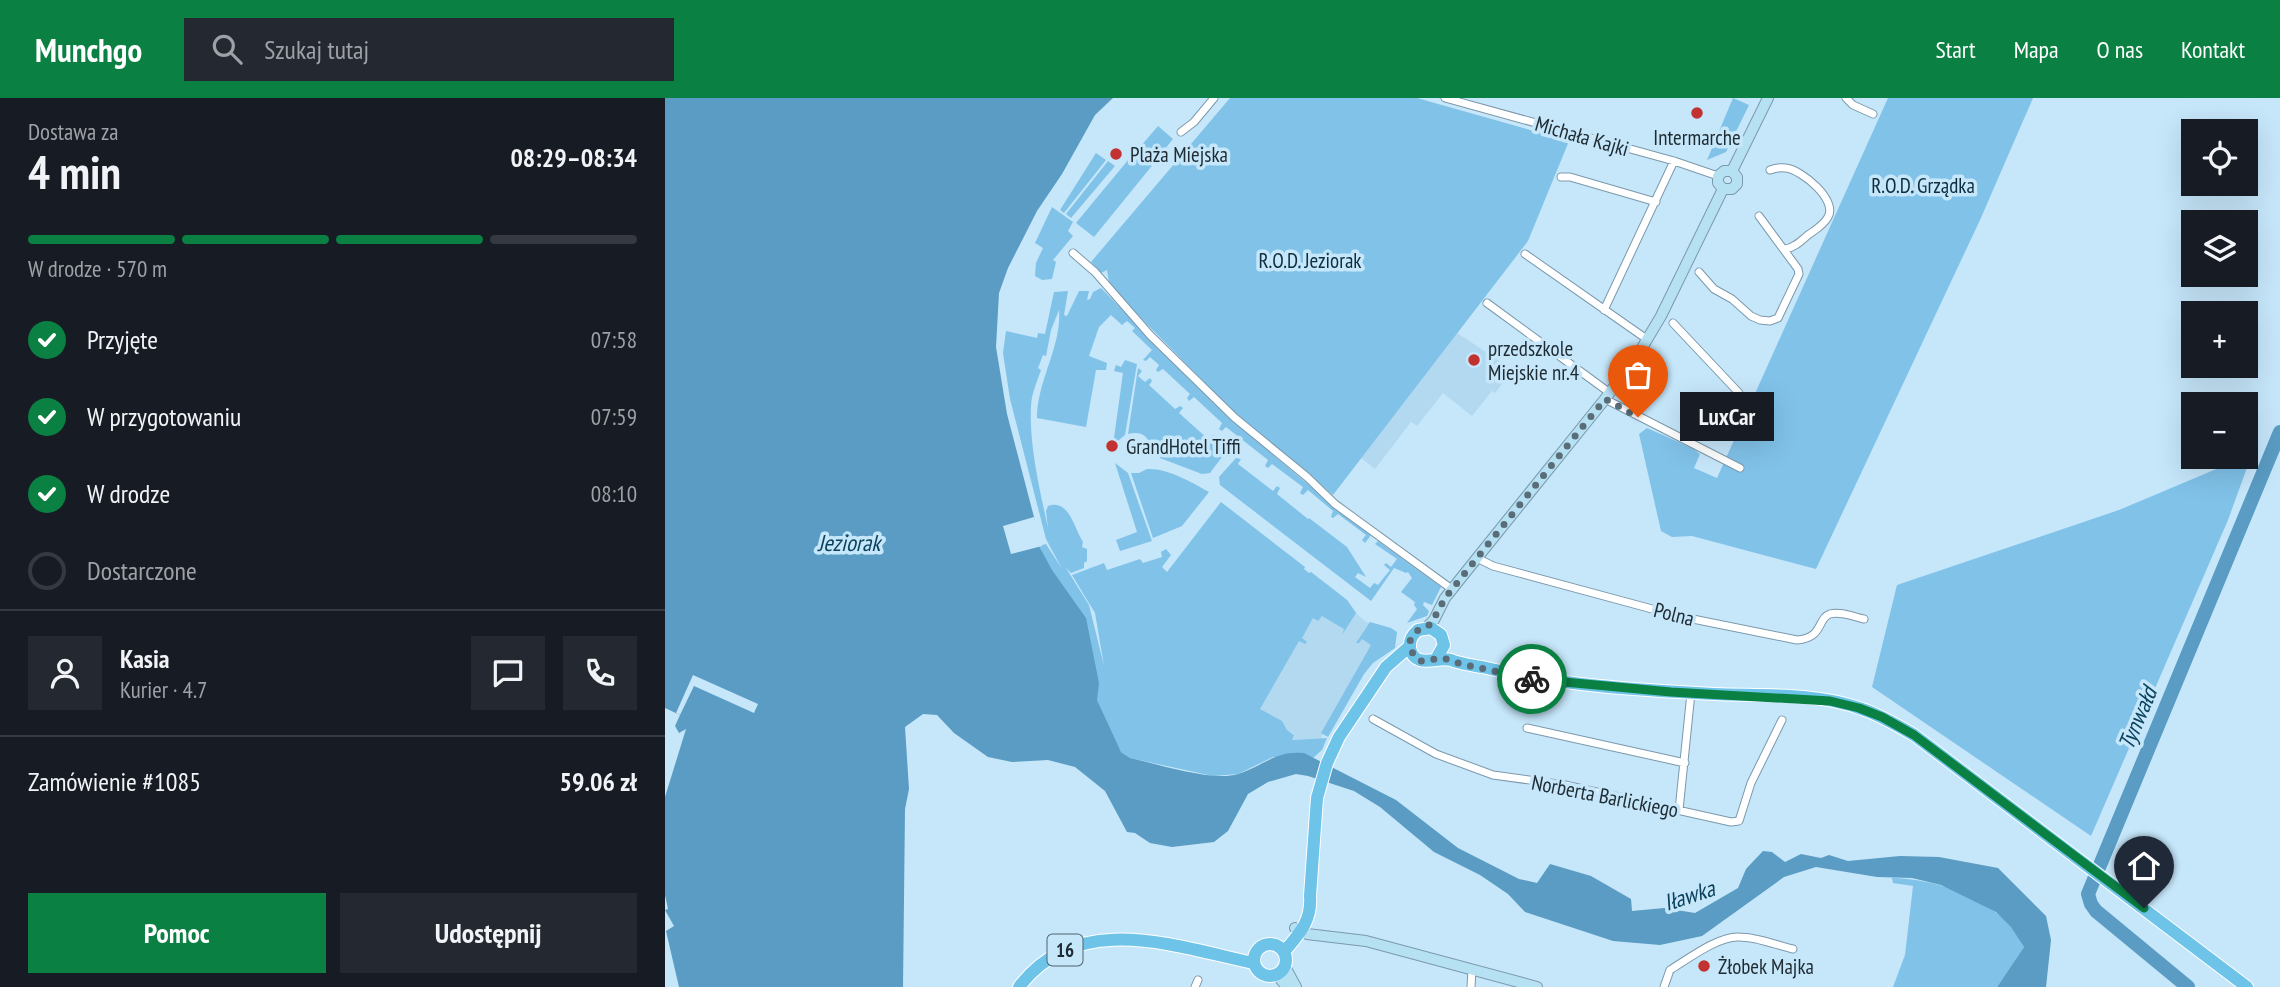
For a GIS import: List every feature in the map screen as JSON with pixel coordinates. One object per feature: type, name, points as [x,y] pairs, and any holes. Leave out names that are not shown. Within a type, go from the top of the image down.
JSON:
[{"type":"main road","points":[[1281,971],[1281,949],[1311,911],[1319,787],[1330,755],[1347,725],[1386,667],[1410,646],[1415,633],[1426,628],[1435,630],[1442,640],[1480,667]]},
{"type":"main road","points":[[1436,659],[1442,640]]},
{"type":"main road","points":[[1410,646],[1417,659]]},
{"type":"main road","points":[[1381,676],[1406,660],[1426,662],[1443,658],[1510,675],[1563,683],[1830,701],[1859,708],[1914,735],[2246,987]]},
{"type":"main road","name":"16","points":[[1019,987],[1047,960],[1068,948],[1091,940],[1123,939],[1254,958],[1255,968],[1265,976],[1281,971]]},
{"type":"main road","points":[[1254,958],[1265,945],[1281,949]]},
{"type":"street","points":[[1181,132],[1189,127],[1214,98]]},
{"type":"street","name":"Michała Kajki","points":[[1445,98],[1674,161],[1718,176]]},
{"type":"street","points":[[1732,171],[1768,98]]},
{"type":"street","points":[[1846,98],[1873,114]]},
{"type":"street","points":[[1604,310],[1674,161]]},
{"type":"street","points":[[1770,170],[1784,167],[1804,176],[1830,205],[1829,216],[1823,224],[1794,246],[1785,249]]},
{"type":"street","points":[[1723,189],[1718,183],[1718,176],[1724,171],[1732,171]]},
{"type":"street","points":[[1723,189],[1732,189],[1737,184],[1737,177],[1732,171]]},
{"type":"street","points":[[1561,177],[1570,177],[1656,202]]},
{"type":"street","points":[[1426,628],[1477,558],[1608,396],[1648,340],[1723,189]]},
{"type":"street","points":[[1699,272],[1714,289],[1732,299],[1751,316],[1770,321],[1778,318],[1799,274],[1785,249],[1759,216]]},
{"type":"street","points":[[1073,253],[1095,272],[1150,335],[1235,418],[1307,477],[1335,504],[1452,592]]},
{"type":"street","points":[[1525,254],[1648,340]]},
{"type":"street","points":[[1487,303],[1608,396],[1740,468]]},
{"type":"street","points":[[1673,323],[1739,393],[1724,428]]},
{"type":"street","name":"Polna","points":[[1477,558],[1493,566],[1678,616],[1797,640],[1812,637],[1828,615],[1840,614],[1864,619]]},
{"type":"street","points":[[1442,640],[1441,624],[1452,592]]},
{"type":"street","points":[[1679,810],[1691,693]]},
{"type":"street","name":"Norberta Barlickiego","points":[[1373,719],[1436,754],[1493,775],[1565,785],[1731,822],[1739,821],[1751,783],[1782,720]]},
{"type":"street","points":[[1527,728],[1685,763]]},
{"type":"street","points":[[1298,929],[1315,935],[1366,940],[1537,987]]},
{"type":"street","points":[[1664,987],[1670,970],[1725,939],[1737,936],[1793,949]]},
{"type":"street","points":[[1471,987],[1472,969]]},
{"type":"street","points":[[1281,971],[1296,987]]},
{"type":"street","name":"16","points":[[1281,971],[1287,987]]},
{"type":"shaded area","points":[[1457,333],[1513,370],[1472,416],[1443,393],[1417,426],[1411,422],[1375,469],[1361,458]]},
{"type":"shaded area","points":[[1327,584],[1347,600],[1366,622],[1391,628],[1350,687],[1321,738],[1292,740],[1294,734],[1254,712]]},
{"type":"green space","name":"R.O.D. Jeziorak","points":[[1230,98],[1417,98],[1569,141],[1528,241],[1333,495],[1238,416],[1117,294],[1109,283],[1107,270],[1101,273],[1091,262]]},
{"type":"green space","points":[[1733,98],[1749,105],[1726,152],[1707,160]]},
{"type":"green space","name":"R.O.D. Grządka","points":[[1888,98],[2033,98],[1980,220],[1816,569],[1692,536],[1672,537],[1661,531],[1639,434],[1647,428],[1692,448],[1700,454],[1694,468],[1717,478]]},
{"type":"green space","points":[[1158,126],[1173,139],[1156,160],[1140,147]]},
{"type":"green space","points":[[1138,148],[1155,162],[1094,237],[1076,223]]},
{"type":"green space","points":[[1096,153],[1106,160],[1064,213],[1060,210]]},
{"type":"green space","points":[[1108,161],[1115,166],[1071,218],[1066,214]]},
{"type":"green space","points":[[1052,207],[1073,222],[1068,231],[1073,236],[1053,260],[1056,262],[1052,279],[1042,280],[1035,276],[1036,263],[1043,248],[1035,243]]},
{"type":"green space","points":[[1101,288],[1232,421],[1371,535],[1365,543],[1362,540],[1366,535],[1338,514],[1331,517],[1333,511],[1308,490],[1303,495],[1300,493],[1303,487],[1272,464],[1268,468],[1265,466],[1268,460],[1226,427],[1222,431],[1219,429],[1222,423],[1194,397],[1189,401],[1187,398],[1190,394],[1163,369],[1158,372],[1156,370],[1159,365],[1150,357],[1146,361],[1143,360],[1152,350],[1132,331],[1135,328],[1127,321],[1122,325],[1111,315],[1099,327],[1089,356],[1107,363],[1106,370],[1096,370],[1086,427],[1037,418],[1041,391],[1057,337],[1059,310],[1051,330],[1046,356],[1043,355],[1038,368],[1041,370],[1032,397],[1033,452],[1048,528],[1048,506],[1061,506],[1074,522],[1083,542],[1082,547],[1087,549],[1084,568],[1071,573],[1066,568],[1089,605],[1104,666],[1095,613],[1072,575],[1104,563],[1107,570],[1140,559],[1143,563],[1162,557],[1161,552],[1166,549],[1171,555],[1162,567],[1167,572],[1221,502],[1347,600],[1356,613],[1342,635],[1344,629],[1322,616],[1318,621],[1313,618],[1302,638],[1307,642],[1305,644],[1299,641],[1260,709],[1282,721],[1294,735],[1292,740],[1327,738],[1322,750],[1313,758],[1273,757],[1238,774],[1213,776],[1130,758],[1121,752],[1111,735],[1064,597],[1039,546],[1046,544],[1062,569],[1046,539],[1010,399],[1003,353],[1006,331],[1037,338],[1038,333],[1045,334],[1054,292],[1068,291],[1064,315],[1067,316],[1079,291],[1089,291],[1087,300],[1093,292]]},
{"type":"green space","points":[[1125,360],[1137,364],[1125,435],[1113,445],[1123,373],[1114,371],[1116,365],[1121,367]]},
{"type":"green space","points":[[1138,368],[1142,371],[1138,376],[1145,382],[1150,378],[1152,381],[1149,385],[1175,409],[1180,406],[1183,408],[1179,413],[1208,439],[1213,435],[1216,437],[1212,442],[1220,449],[1224,445],[1225,453],[1210,473],[1202,474],[1160,458],[1161,454],[1145,436],[1128,434]]},
{"type":"green space","points":[[1236,458],[1241,459],[1238,464],[1273,491],[1277,486],[1280,488],[1277,494],[1347,547],[1366,577],[1358,573],[1355,577],[1370,588],[1374,583],[1378,585],[1390,570],[1384,565],[1386,563],[1391,567],[1397,559],[1375,544],[1378,541],[1441,587],[1432,605],[1424,602],[1423,605],[1429,611],[1427,616],[1407,623],[1417,609],[1415,602],[1401,592],[1412,578],[1408,572],[1394,568],[1371,601],[1220,485],[1219,477]]},
{"type":"green space","points":[[1115,463],[1128,473],[1152,541],[1120,551],[1116,540],[1137,532]]},
{"type":"green space","points":[[1147,469],[1171,473],[1209,492],[1182,526],[1153,538],[1131,473]]},
{"type":"green space","points":[[2216,469],[2247,469],[2228,520],[2091,836],[1872,687],[1897,585],[2119,510]]},
{"type":"green space","points":[[1370,622],[1397,632],[1395,648],[1373,663],[1364,674],[1328,737],[1321,733],[1371,645],[1362,639],[1356,643]]},
{"type":"green space","points":[[1892,878],[1923,881],[1955,890],[1984,904],[2009,924],[2024,947],[1997,987],[1893,987],[1905,955],[1913,886],[1893,883]]},
{"type":"water","name":"Jeziorak","points":[[665,98],[1113,98],[1095,115],[1062,174],[1037,211],[1008,268],[999,293],[996,347],[1007,414],[1039,546],[1052,570],[1086,618],[1099,683],[1097,700],[1121,752],[1130,758],[1200,774],[1227,776],[1247,771],[1277,756],[1304,753],[1396,800],[1458,848],[1519,879],[1537,883],[1550,864],[1591,876],[1631,899],[1632,911],[1664,908],[1695,913],[1738,888],[1746,869],[1763,851],[1772,852],[1785,862],[1801,854],[1821,858],[1829,855],[1848,861],[1900,856],[1939,857],[1998,868],[2046,916],[2051,940],[2046,987],[1997,987],[2024,947],[2011,927],[1996,912],[1941,885],[1912,878],[1877,877],[1816,867],[1784,877],[1702,936],[1660,945],[1613,941],[1525,912],[1508,894],[1480,875],[1434,852],[1380,807],[1354,791],[1296,774],[1268,782],[1248,794],[1228,831],[1214,842],[1172,847],[1150,843],[1135,833],[1127,832],[1105,791],[1075,767],[1048,760],[1012,762],[988,757],[954,733],[937,715],[923,714],[905,727],[909,789],[905,809],[903,987],[679,987],[666,931],[674,926],[665,910],[668,909],[665,895],[665,797],[686,729],[679,733],[675,726],[680,715],[665,708]]},
{"type":"pier","points":[[1034,517],[1042,546],[1011,554],[1003,526]]},
{"type":"pier","points":[[693,675],[758,704],[754,713],[694,686],[680,715],[676,713]]},
{"type":"waterway","name":"Tynwałd","points":[[2188,987],[2096,911],[2088,894],[2280,432]]},
{"type":"way so far","points":[[1532,679],[1443,658],[1421,661],[1413,655],[1410,641],[1418,630],[1431,624],[1445,598],[1461,577],[1605,399],[1638,417]]},
{"type":"place","name":"Intermarche","points":[[1697,113]]},
{"type":"place","name":"Plaża Miejska","points":[[1116,154]]},
{"type":"place","name":"przedszkole Miejskie nr.4","points":[[1474,360]]},
{"type":"place","name":"LuxCar","points":[[1638,417]]},
{"type":"place","name":"GrandHotel Tiffi","points":[[1112,446]]},
{"type":"place","name":"Żłobek Majka","points":[[1704,966]]},
{"type":"route","points":[[1532,679],[1671,692],[1809,699],[1859,708],[1914,735],[2144,908]]},
{"type":"water label","name":"Iławka","points":[[1689,895]]}]
